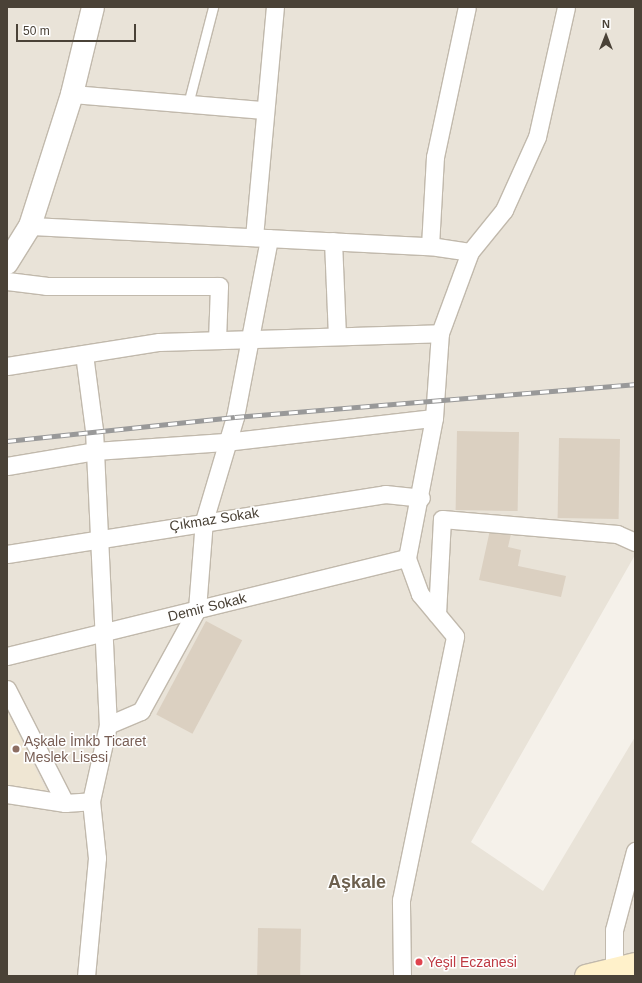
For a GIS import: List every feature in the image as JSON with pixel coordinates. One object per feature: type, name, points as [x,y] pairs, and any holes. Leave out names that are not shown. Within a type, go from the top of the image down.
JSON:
[{"type":"main road","points":[[586,976],[614,974],[635,964]]},
{"type":"street","points":[[7,262],[30,226],[72,94],[93,7]]},
{"type":"street","points":[[108,725],[141,711],[197,610],[204,521],[225,442],[235,417],[251,339],[262,238],[264,110],[275,7]]},
{"type":"street","points":[[430,246],[435,157],[467,7]]},
{"type":"street","points":[[402,976],[401,900],[455,636],[420,594],[407,558],[421,498],[434,418],[440,333],[470,252],[504,210],[537,137],[566,7]]},
{"type":"street","points":[[72,94],[264,110]]},
{"type":"street","points":[[30,226],[430,246],[470,252]]},
{"type":"street","points":[[333,241],[337,335]]},
{"type":"street","points":[[7,281],[46,286],[219,286],[217,340]]},
{"type":"street","points":[[7,366],[159,342],[337,335],[440,333]]},
{"type":"street","points":[[84,354],[95,451],[108,725],[91,801],[97,858],[86,976]]},
{"type":"street","points":[[7,466],[95,451],[225,442],[434,418]]},
{"type":"street","name":"Çıkmaz Sokak","points":[[7,554],[100,537],[385,494],[421,498]]},
{"type":"street","points":[[437,614],[442,519],[617,534],[635,542]]},
{"type":"street","name":"Demir Sokak","points":[[7,656],[407,558]]},
{"type":"street","points":[[7,689],[65,803]]},
{"type":"street","points":[[7,794],[65,803],[91,801]]},
{"type":"street","points":[[614,974],[616,917],[635,851]]},
{"type":"lane","points":[[188,104],[213,7]]},
{"type":"shaded area","points":[[7,7],[635,7],[635,555],[471,842],[543,891],[635,737],[635,976],[7,976]]},
{"type":"shaded area","name":"Aşkale İmkb Ticaret Meslek Lisesi","points":[[7,711],[48,794],[7,786]]},
{"type":"building","points":[[457,431],[519,432],[518,511],[456,510]]},
{"type":"building","points":[[559,438],[620,439],[619,519],[558,518]]},
{"type":"building","points":[[490,530],[511,534],[508,547],[521,550],[518,566],[566,576],[561,597],[479,580]]},
{"type":"building","points":[[206,621],[242,640],[192,734],[156,715]]},
{"type":"building","points":[[258,928],[301,929],[300,976],[257,976]]},
{"type":"railway","points":[[7,441],[235,417],[635,384]]},
{"type":"place","name":"Aşkale İmkb Ticaret Meslek Lisesi","points":[[16,749]]},
{"type":"place","name":"Yeşil Eczanesi","points":[[419,962]]},
{"type":"district","name":"Aşkale","points":[[357,882]]}]
